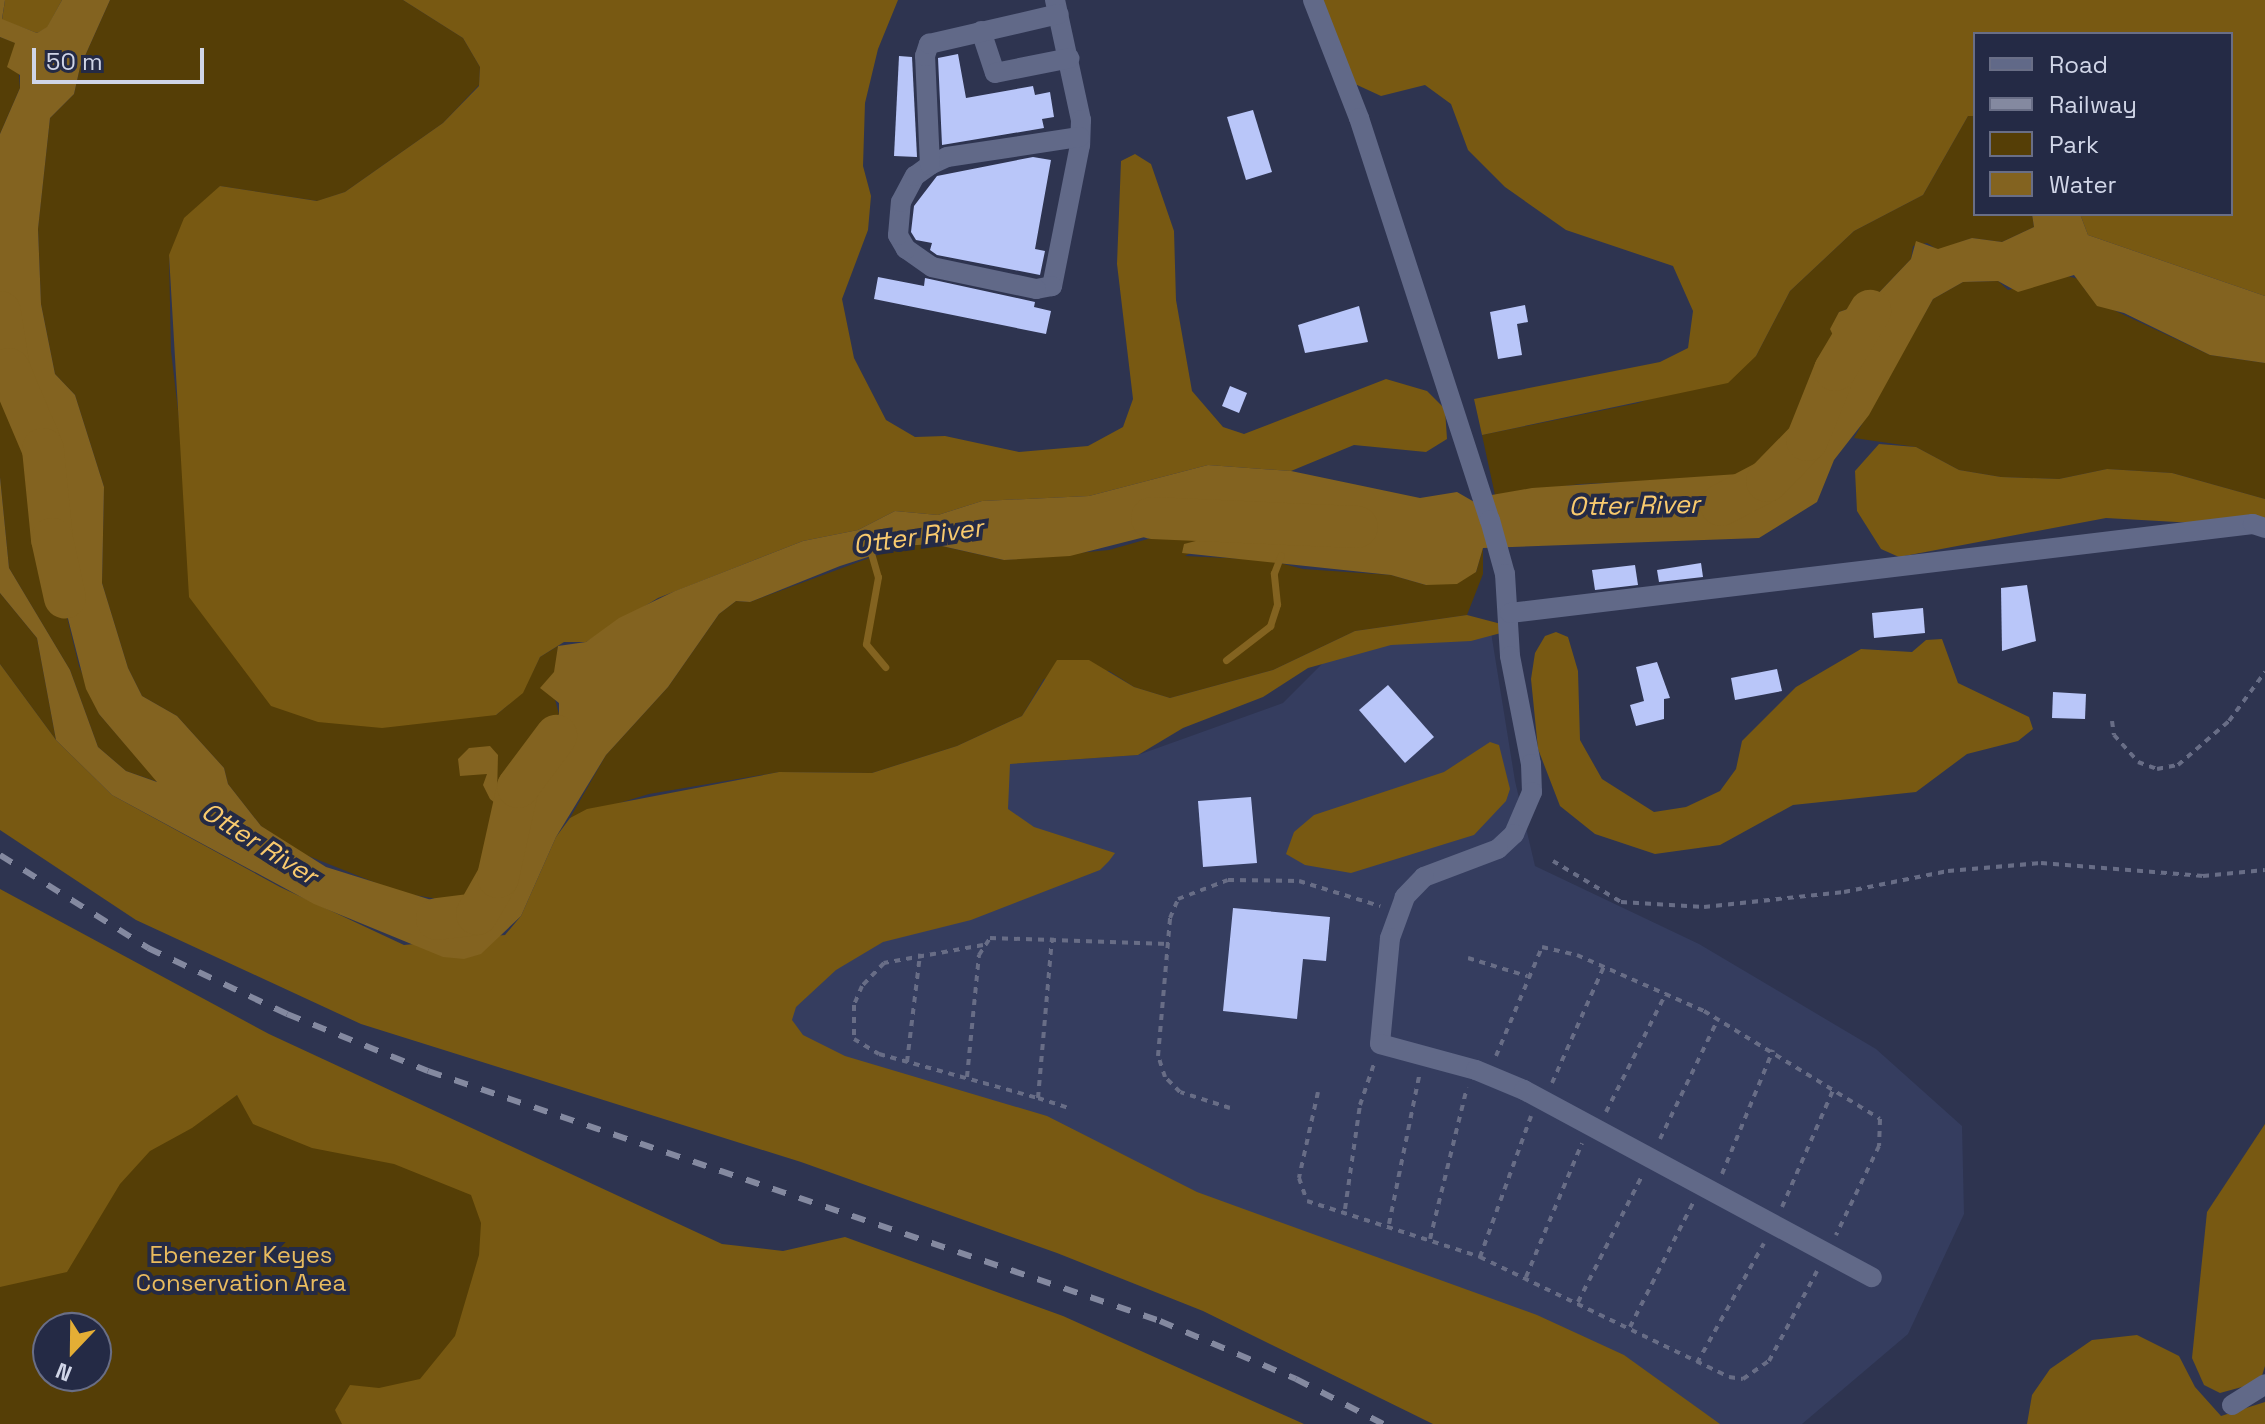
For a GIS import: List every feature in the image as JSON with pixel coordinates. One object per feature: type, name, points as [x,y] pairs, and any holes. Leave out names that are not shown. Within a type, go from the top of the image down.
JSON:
[{"type":"street","points":[[1313,0],[1359,118],[1490,520],[1505,574],[1510,613],[1510,656],[1531,764],[1526,815],[1498,849],[1424,877],[1398,912],[1380,1044],[1471,1069],[1542,1099],[1872,1277]]},
{"type":"street","points":[[930,165],[927,48],[934,42],[1057,7],[1070,58],[1080,137],[1056,279],[1045,289],[932,267],[913,257],[898,235],[897,223],[905,189],[930,165],[947,157],[1080,137]]},
{"type":"street","points":[[981,31],[995,73],[1070,58]]},
{"type":"street","points":[[1510,613],[2253,524],[2265,528]]},
{"type":"street","points":[[2232,1405],[2265,1384]]},
{"type":"path","points":[[2112,721],[2114,735],[2138,762],[2157,769],[2178,765],[2229,721],[2265,672]]},
{"type":"path","points":[[1553,861],[1621,902],[1704,907],[1816,896],[1948,871],[2041,863],[2203,876],[2265,870]]},
{"type":"path","points":[[1230,1108],[1195,1100],[1165,1077],[1158,1056],[1168,944],[1178,899],[1228,880],[1299,881],[1398,912]]},
{"type":"path","points":[[1071,1109],[864,1049],[851,1024],[854,1005],[873,971],[884,963],[920,954],[983,945],[1003,936],[1168,944]]},
{"type":"path","points":[[1038,1098],[1052,938]]},
{"type":"path","points":[[967,1078],[983,945]]},
{"type":"path","points":[[907,1062],[920,954]]},
{"type":"path","points":[[1468,958],[1527,977]]},
{"type":"path","points":[[1480,1257],[1565,1045],[1604,966]]},
{"type":"path","points":[[1526,1277],[1595,1125],[1666,993]]},
{"type":"path","points":[[1345,1210],[1360,1105],[1380,1044]]},
{"type":"path","points":[[1630,1327],[1709,1187],[1773,1050]]},
{"type":"path","points":[[1389,1225],[1423,1054]]},
{"type":"path","points":[[1430,1239],[1471,1069]]},
{"type":"shaded area","points":[[5,0],[62,0],[47,28],[37,33],[2,20]]},
{"type":"shaded area","points":[[403,0],[898,0],[878,49],[865,103],[863,166],[871,196],[868,230],[842,299],[854,358],[886,420],[915,437],[945,436],[1019,452],[1088,446],[1123,427],[1133,399],[1117,264],[1121,161],[1135,154],[1151,164],[1174,231],[1176,300],[1192,391],[1223,427],[1244,434],[1386,379],[1427,391],[1445,409],[1447,439],[1426,452],[1354,445],[1291,471],[1208,465],[1089,496],[982,501],[938,515],[895,511],[858,530],[803,541],[658,598],[586,642],[564,642],[540,657],[523,693],[496,715],[382,728],[318,722],[271,706],[189,597],[169,255],[184,218],[220,186],[317,201],[345,192],[443,123],[479,86],[480,67],[463,38]]},
{"type":"shaded area","points":[[1322,0],[2265,0],[2265,296],[2088,235],[2081,216],[2233,216],[2233,32],[1973,32],[1973,116],[1968,116],[1923,195],[1854,231],[1790,291],[1756,356],[1728,383],[1482,435],[1474,399],[1660,362],[1688,348],[1693,311],[1673,266],[1566,230],[1505,187],[1468,150],[1451,104],[1425,85],[1381,96],[1355,84]]},
{"type":"shaded area","points":[[1879,444],[1916,447],[1959,470],[2001,477],[2059,479],[2107,469],[2172,473],[2265,499],[2265,527],[2106,518],[1899,557],[1881,549],[1857,511],[1855,471]]},
{"type":"shaded area","points":[[1467,615],[1505,625],[1501,633],[1471,641],[1391,645],[1308,668],[1263,697],[1183,728],[1138,755],[1010,764],[1008,809],[1034,827],[1115,853],[1109,861],[1100,870],[971,920],[883,942],[836,970],[796,1007],[792,1020],[803,1035],[845,1056],[1047,1116],[1197,1192],[1537,1315],[1624,1355],[1720,1424],[1433,1424],[1203,1311],[1057,1253],[801,1162],[361,1024],[136,920],[0,830],[0,664],[56,740],[112,795],[280,887],[404,945],[505,935],[521,916],[556,837],[570,818],[587,809],[779,772],[872,773],[957,746],[1022,716],[1057,660],[1089,660],[1134,687],[1170,698],[1273,670],[1355,631]]},
{"type":"shaded area","points":[[1490,626],[1515,781],[1535,866],[1699,944],[1876,1049],[1962,1126],[1964,1214],[1908,1334],[1802,1424],[1697,1424],[790,1044],[769,1021],[1009,764],[1138,755],[1283,703],[1340,646]]},
{"type":"shaded area","points":[[1556,632],[1568,637],[1578,671],[1580,740],[1602,779],[1654,812],[1686,807],[1720,791],[1736,769],[1742,741],[1796,687],[1861,649],[1912,652],[1926,640],[1942,639],[1958,683],[2029,717],[2033,729],[2018,741],[1967,754],[1916,792],[1793,805],[1720,845],[1655,854],[1595,834],[1560,806],[1538,749],[1531,679],[1535,653],[1545,636]]},
{"type":"shaded area","points":[[1490,742],[1499,745],[1510,789],[1506,801],[1474,835],[1351,873],[1305,865],[1286,854],[1294,832],[1314,815],[1444,772]]},
{"type":"shaded area","points":[[0,889],[269,1034],[722,1244],[783,1251],[845,1237],[1063,1316],[1304,1424],[342,1424],[335,1410],[350,1385],[379,1388],[420,1379],[455,1336],[479,1255],[481,1223],[471,1195],[394,1164],[312,1148],[253,1124],[237,1095],[192,1128],[150,1151],[120,1184],[67,1272],[0,1287]]},
{"type":"shaded area","points":[[2265,1124],[2265,1366],[2260,1382],[2220,1393],[2204,1385],[2192,1358],[2207,1212]]},
{"type":"shaded area","points":[[2137,1335],[2179,1356],[2195,1387],[2221,1416],[2265,1402],[2265,1424],[2027,1424],[2032,1395],[2050,1369],[2092,1340]]},
{"type":"green space","points":[[110,0],[403,0],[463,38],[480,67],[479,85],[443,123],[345,192],[318,201],[220,186],[169,256],[171,351],[184,461],[496,715],[522,693],[540,657],[558,646],[554,696],[559,714],[533,753],[521,790],[512,870],[489,898],[475,905],[401,893],[296,851],[261,826],[228,784],[224,768],[177,716],[142,696],[128,668],[102,583],[104,487],[75,395],[55,374],[41,304],[38,228],[50,118],[74,94],[80,67]]},
{"type":"green space","points":[[0,37],[16,43],[20,88],[0,134]]},
{"type":"green space","points":[[1968,116],[1973,116],[1973,216],[2032,216],[2034,227],[2002,242],[1972,238],[1938,250],[1927,243],[1913,246],[1911,259],[1871,301],[1839,312],[1834,338],[1840,350],[1842,382],[1813,434],[1776,469],[1788,475],[1581,484],[1495,495],[1482,435],[1638,403],[1756,356],[1790,291],[1854,231],[1923,195]]},
{"type":"green space","points":[[2064,275],[2082,280],[2084,289],[2105,306],[2210,355],[2265,363],[2265,499],[2172,473],[2107,469],[2059,479],[2001,477],[1959,470],[1916,447],[1854,438],[1933,299],[1963,282],[1998,281],[2008,290]]},
{"type":"green space","points":[[0,369],[52,464],[52,556],[79,666],[99,714],[158,782],[126,771],[98,747],[70,670],[9,568],[0,477]]},
{"type":"green space","points":[[1243,512],[1300,516],[1302,530],[1254,537],[1223,534],[1185,556],[1268,560],[1303,569],[1391,575],[1426,585],[1476,572],[1483,548],[1483,574],[1467,615],[1355,631],[1273,670],[1170,698],[1134,687],[1109,671],[1044,679],[1022,716],[957,746],[872,773],[779,772],[649,794],[570,818],[606,755],[668,687],[719,614],[736,601],[750,602],[902,546],[932,544],[1004,560],[1109,550]]},
{"type":"green space","points":[[0,593],[37,638],[56,740],[0,664]]},
{"type":"green space","name":"Ebenezer Keyes Conservation Area","points":[[0,954],[158,1055],[283,1119],[1126,1424],[0,1424]]},
{"type":"water","points":[[0,0],[5,0],[2,19],[37,33],[47,27],[62,0],[110,0],[80,67],[74,94],[50,118],[38,229],[41,304],[55,374],[75,395],[104,487],[102,583],[128,668],[142,696],[177,716],[224,768],[228,784],[261,826],[326,867],[441,903],[475,905],[489,898],[512,870],[516,820],[490,799],[483,785],[487,774],[460,776],[458,759],[469,748],[490,746],[498,755],[497,796],[508,805],[517,802],[533,753],[559,714],[559,703],[540,688],[554,672],[558,646],[586,642],[619,618],[675,591],[803,541],[858,530],[895,511],[938,515],[982,501],[1089,496],[1208,465],[1291,471],[1420,498],[1457,492],[1476,503],[1480,497],[1532,488],[1753,473],[1780,479],[1788,473],[1776,469],[1813,434],[1842,382],[1840,350],[1830,329],[1839,312],[1871,301],[1911,259],[1916,241],[1938,249],[1972,238],[2002,242],[2034,227],[2032,216],[2081,216],[2088,235],[2265,296],[2265,363],[2210,355],[2124,313],[2097,306],[2074,275],[2018,292],[1998,281],[1963,282],[1933,299],[1869,415],[1834,460],[1817,502],[1759,538],[1483,548],[1476,572],[1457,584],[1426,585],[1391,575],[1182,553],[1184,544],[1223,534],[1254,537],[1302,530],[1300,516],[1243,512],[1070,556],[1004,560],[933,544],[902,546],[840,566],[750,602],[736,601],[719,614],[668,687],[606,755],[556,837],[521,916],[481,954],[464,959],[443,957],[314,904],[112,795],[56,740],[37,638],[0,593],[0,477],[9,568],[70,670],[98,747],[126,771],[157,782],[99,714],[86,689],[52,556],[52,464],[0,369],[0,134],[20,88],[20,75],[7,67],[15,43],[0,37]]},
{"type":"building","points":[[958,54],[966,98],[1033,86],[1035,95],[1050,92],[1054,117],[1042,119],[1044,128],[942,145],[938,58]]},
{"type":"building","points":[[899,56],[912,57],[917,157],[894,156]]},
{"type":"building","points":[[1253,110],[1272,172],[1246,180],[1227,117]]},
{"type":"building","points":[[1033,157],[1051,160],[1035,249],[1045,251],[1040,275],[937,255],[930,250],[932,243],[916,240],[911,232],[914,206],[937,176]]},
{"type":"building","points":[[878,277],[924,286],[925,278],[1035,302],[1034,307],[1051,311],[1046,334],[874,299]]},
{"type":"building","points":[[1525,305],[1528,322],[1517,324],[1522,355],[1498,359],[1490,312]]},
{"type":"building","points":[[1359,306],[1368,342],[1305,353],[1298,325]]},
{"type":"building","points":[[1230,386],[1247,393],[1239,413],[1222,406]]},
{"type":"building","points":[[1701,563],[1703,577],[1659,582],[1657,570]]},
{"type":"building","points":[[1635,565],[1638,585],[1595,590],[1592,570]]},
{"type":"building","points":[[2027,585],[2036,641],[2002,651],[2001,588]]},
{"type":"building","points":[[1923,608],[1925,633],[1874,638],[1872,613]]},
{"type":"building","points":[[1657,662],[1670,698],[1664,699],[1664,719],[1636,726],[1630,705],[1644,701],[1636,667]]},
{"type":"building","points":[[1777,669],[1782,691],[1735,700],[1731,678]]},
{"type":"building","points":[[1388,685],[1434,737],[1405,763],[1359,710]]},
{"type":"building","points":[[2053,692],[2086,694],[2085,719],[2052,718]]},
{"type":"building","points":[[1251,797],[1257,863],[1203,867],[1198,801]]},
{"type":"building","points":[[1233,908],[1330,917],[1326,961],[1303,959],[1297,1019],[1223,1011]]},
{"type":"waterway","name":"Otter River","points":[[1721,505],[1767,481],[1807,440],[1835,370],[1870,311]]},
{"type":"waterway","name":"Otter River","points":[[0,312],[9,369],[43,449],[52,539],[65,598]]},
{"type":"waterway","name":"Otter River","points":[[1152,518],[1357,527]]},
{"type":"waterway","points":[[869,546],[878,577],[866,644],[885,667]]},
{"type":"waterway","points":[[1226,660],[1270,626],[1277,604],[1274,573],[1281,555]]},
{"type":"waterway","name":"Otter River","points":[[437,919],[477,914],[498,877],[518,787],[556,736]]},
{"type":"railway","points":[[0,855],[148,948],[287,1014],[428,1071],[1160,1321],[1296,1379],[1383,1424]]}]
